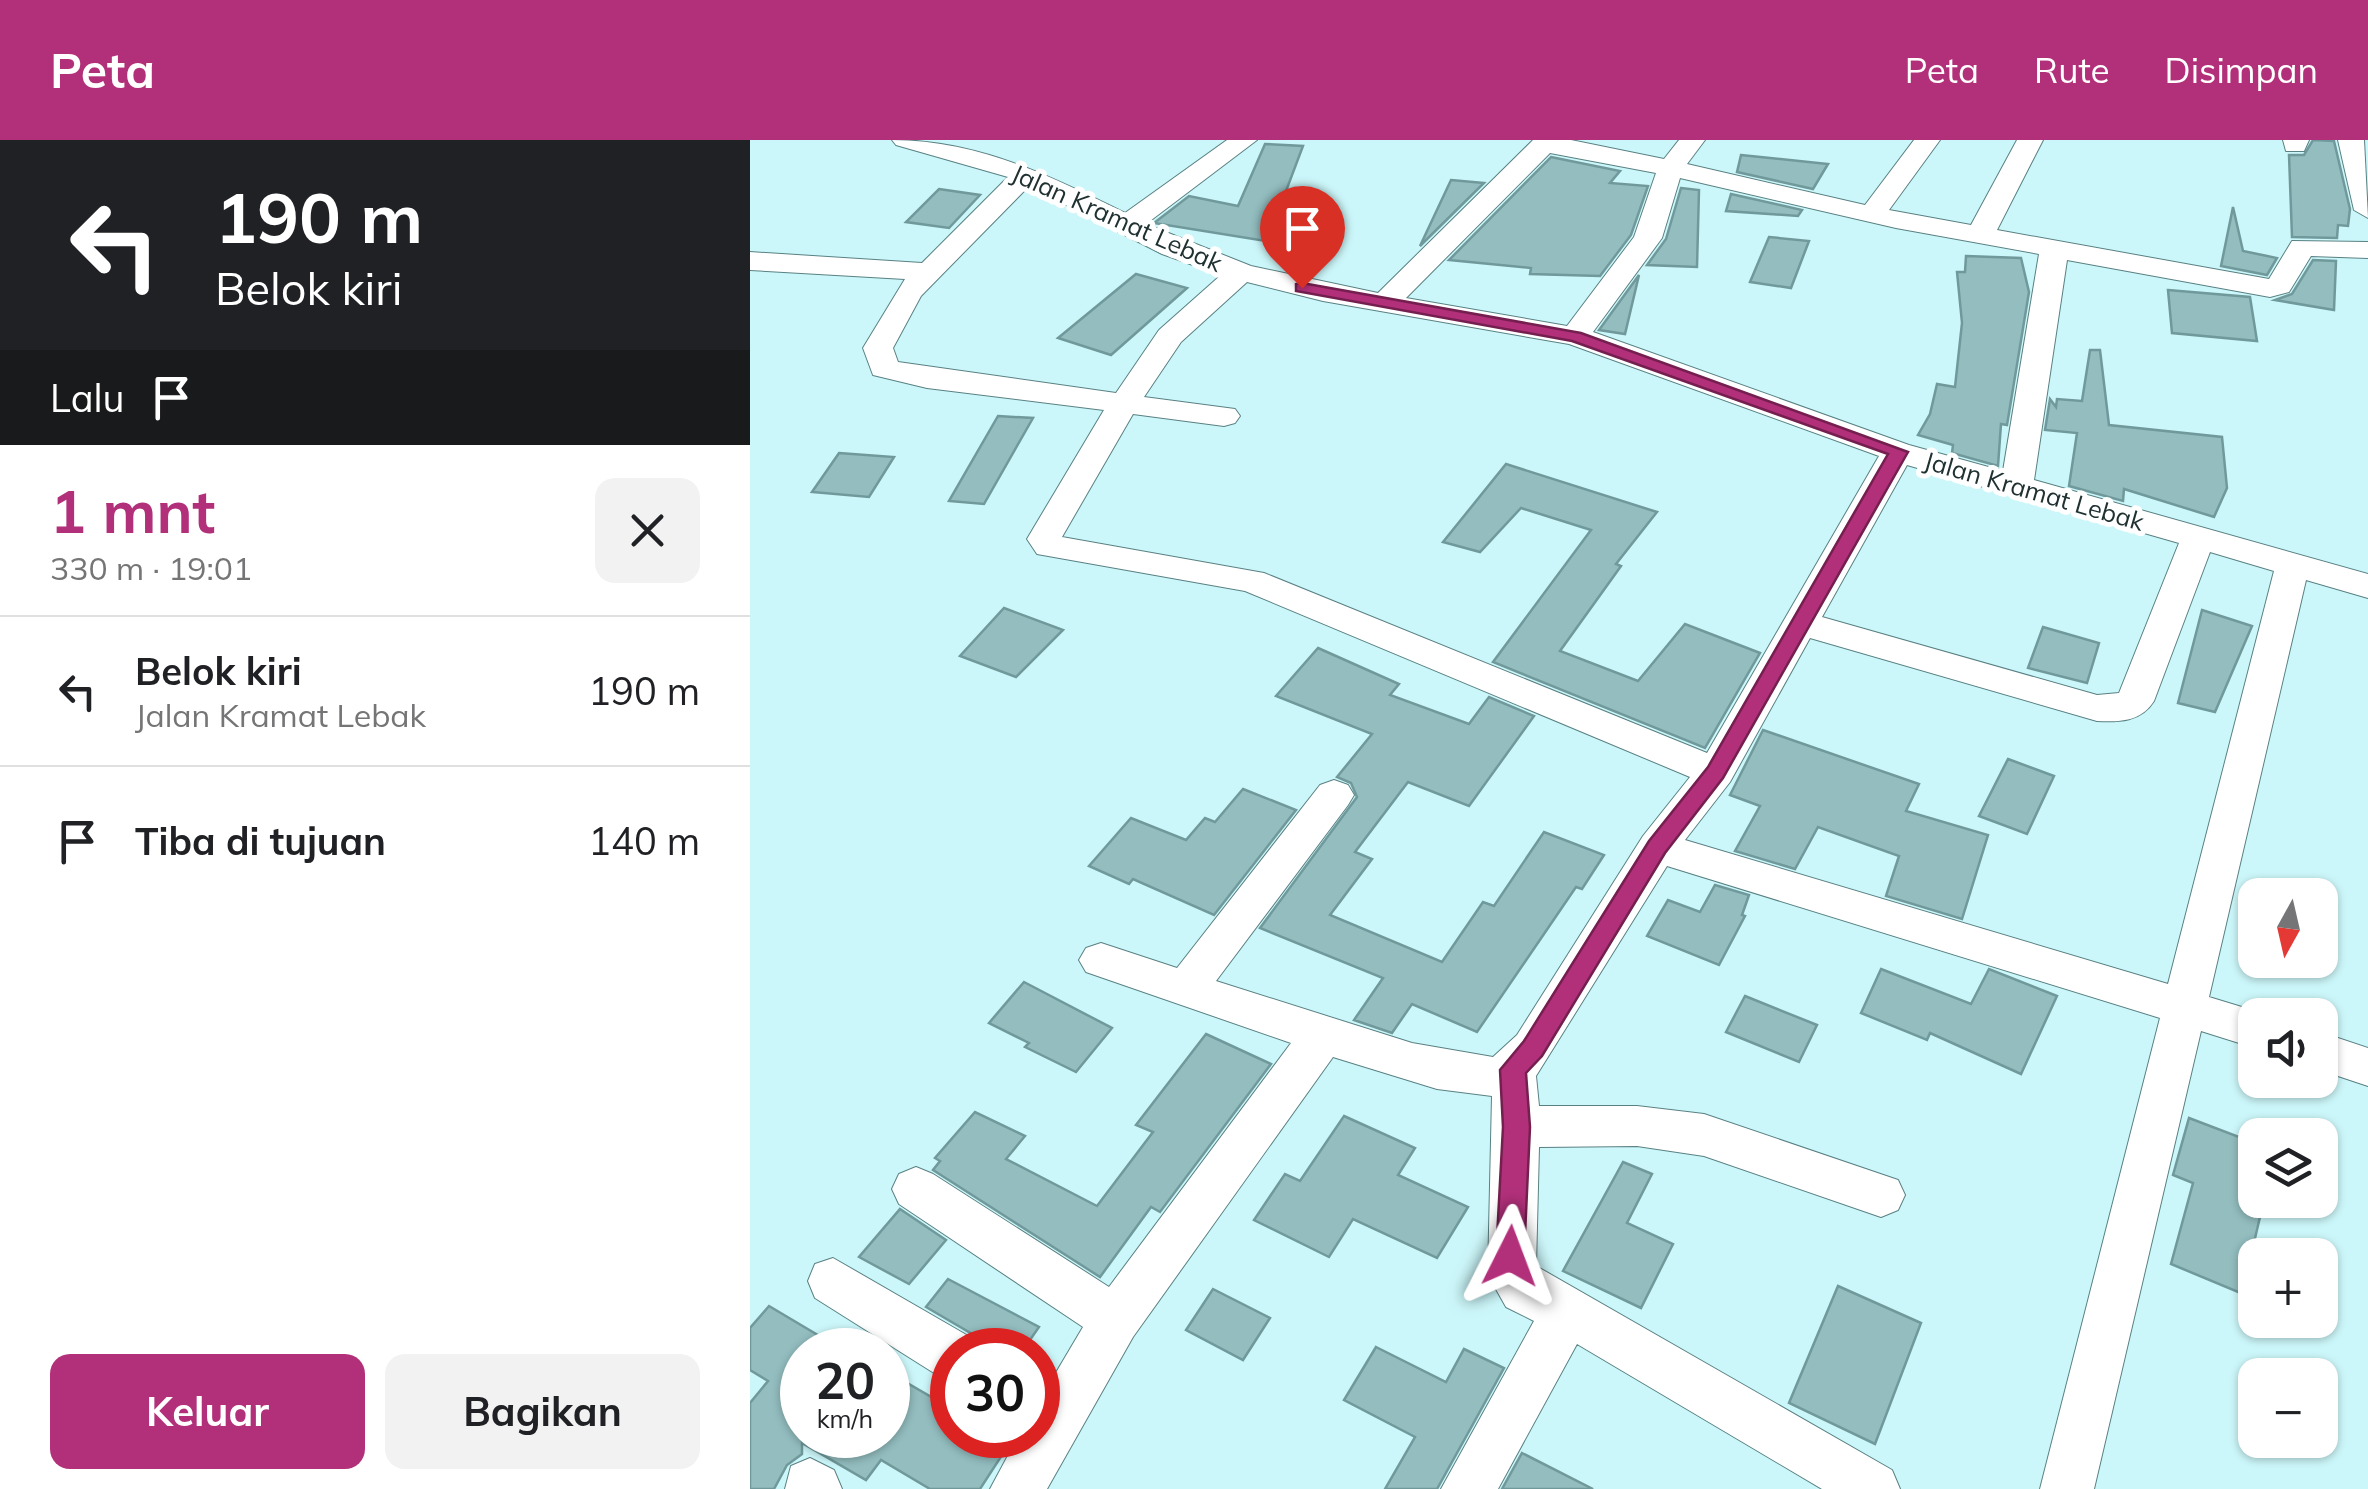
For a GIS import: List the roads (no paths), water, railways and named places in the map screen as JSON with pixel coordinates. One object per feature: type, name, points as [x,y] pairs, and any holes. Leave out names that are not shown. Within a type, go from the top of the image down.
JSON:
[{"type":"street","name":"Jalan Kramat Lebak","points":[[904,140],[1026,174],[1172,248],[1241,272],[1575,336],[1898,452],[2368,586]]},
{"type":"street","points":[[1128,224],[1244,140]]},
{"type":"street","points":[[1575,336],[1648,238],[1670,169],[1692,140]]},
{"type":"street","points":[[1872,214],[1927,140]]},
{"type":"street","points":[[1980,235],[2030,140]]},
{"type":"street","points":[[2351,140],[2368,210]]},
{"type":"street","points":[[1386,302],[1546,142],[2054,251],[2270,288],[2278,286],[2302,247],[2368,250]]},
{"type":"street","points":[[1026,174],[909,292],[878,348],[884,368],[927,379],[1224,416]]},
{"type":"street","points":[[2018,486],[2054,251]]},
{"type":"street","points":[[750,261],[928,272]]},
{"type":"street","points":[[1241,272],[1170,336],[1096,444],[1044,538],[1049,546],[1252,582],[1716,772]]},
{"type":"street","points":[[1102,960],[1323,1036],[1471,1075],[1492,1078],[1513,1070],[1533,1048],[1657,847],[1716,772],[1898,452]]},
{"type":"street","points":[[1800,624],[2097,708],[2121,709],[2134,701],[2198,540]]},
{"type":"street","points":[[2067,1489],[2292,567]]},
{"type":"street","points":[[1186,988],[1334,795]]},
{"type":"street","points":[[1657,847],[2048,969],[2238,1023]]},
{"type":"street","points":[[1060,1396],[1323,1036]]},
{"type":"street","points":[[2338,1057],[2368,1067]]},
{"type":"street","points":[[1513,1070],[1513,1275],[1524,1290],[1644,1352],[1873,1489]]},
{"type":"street","points":[[1516,1127],[1637,1126],[1704,1135],[1881,1195]]},
{"type":"street","points":[[916,1189],[1115,1320]]},
{"type":"street","points":[[834,1282],[930,1341]]},
{"type":"street","points":[[1468,1489],[1567,1312]]},
{"type":"street","points":[[1017,1489],[1030,1458]]}]
